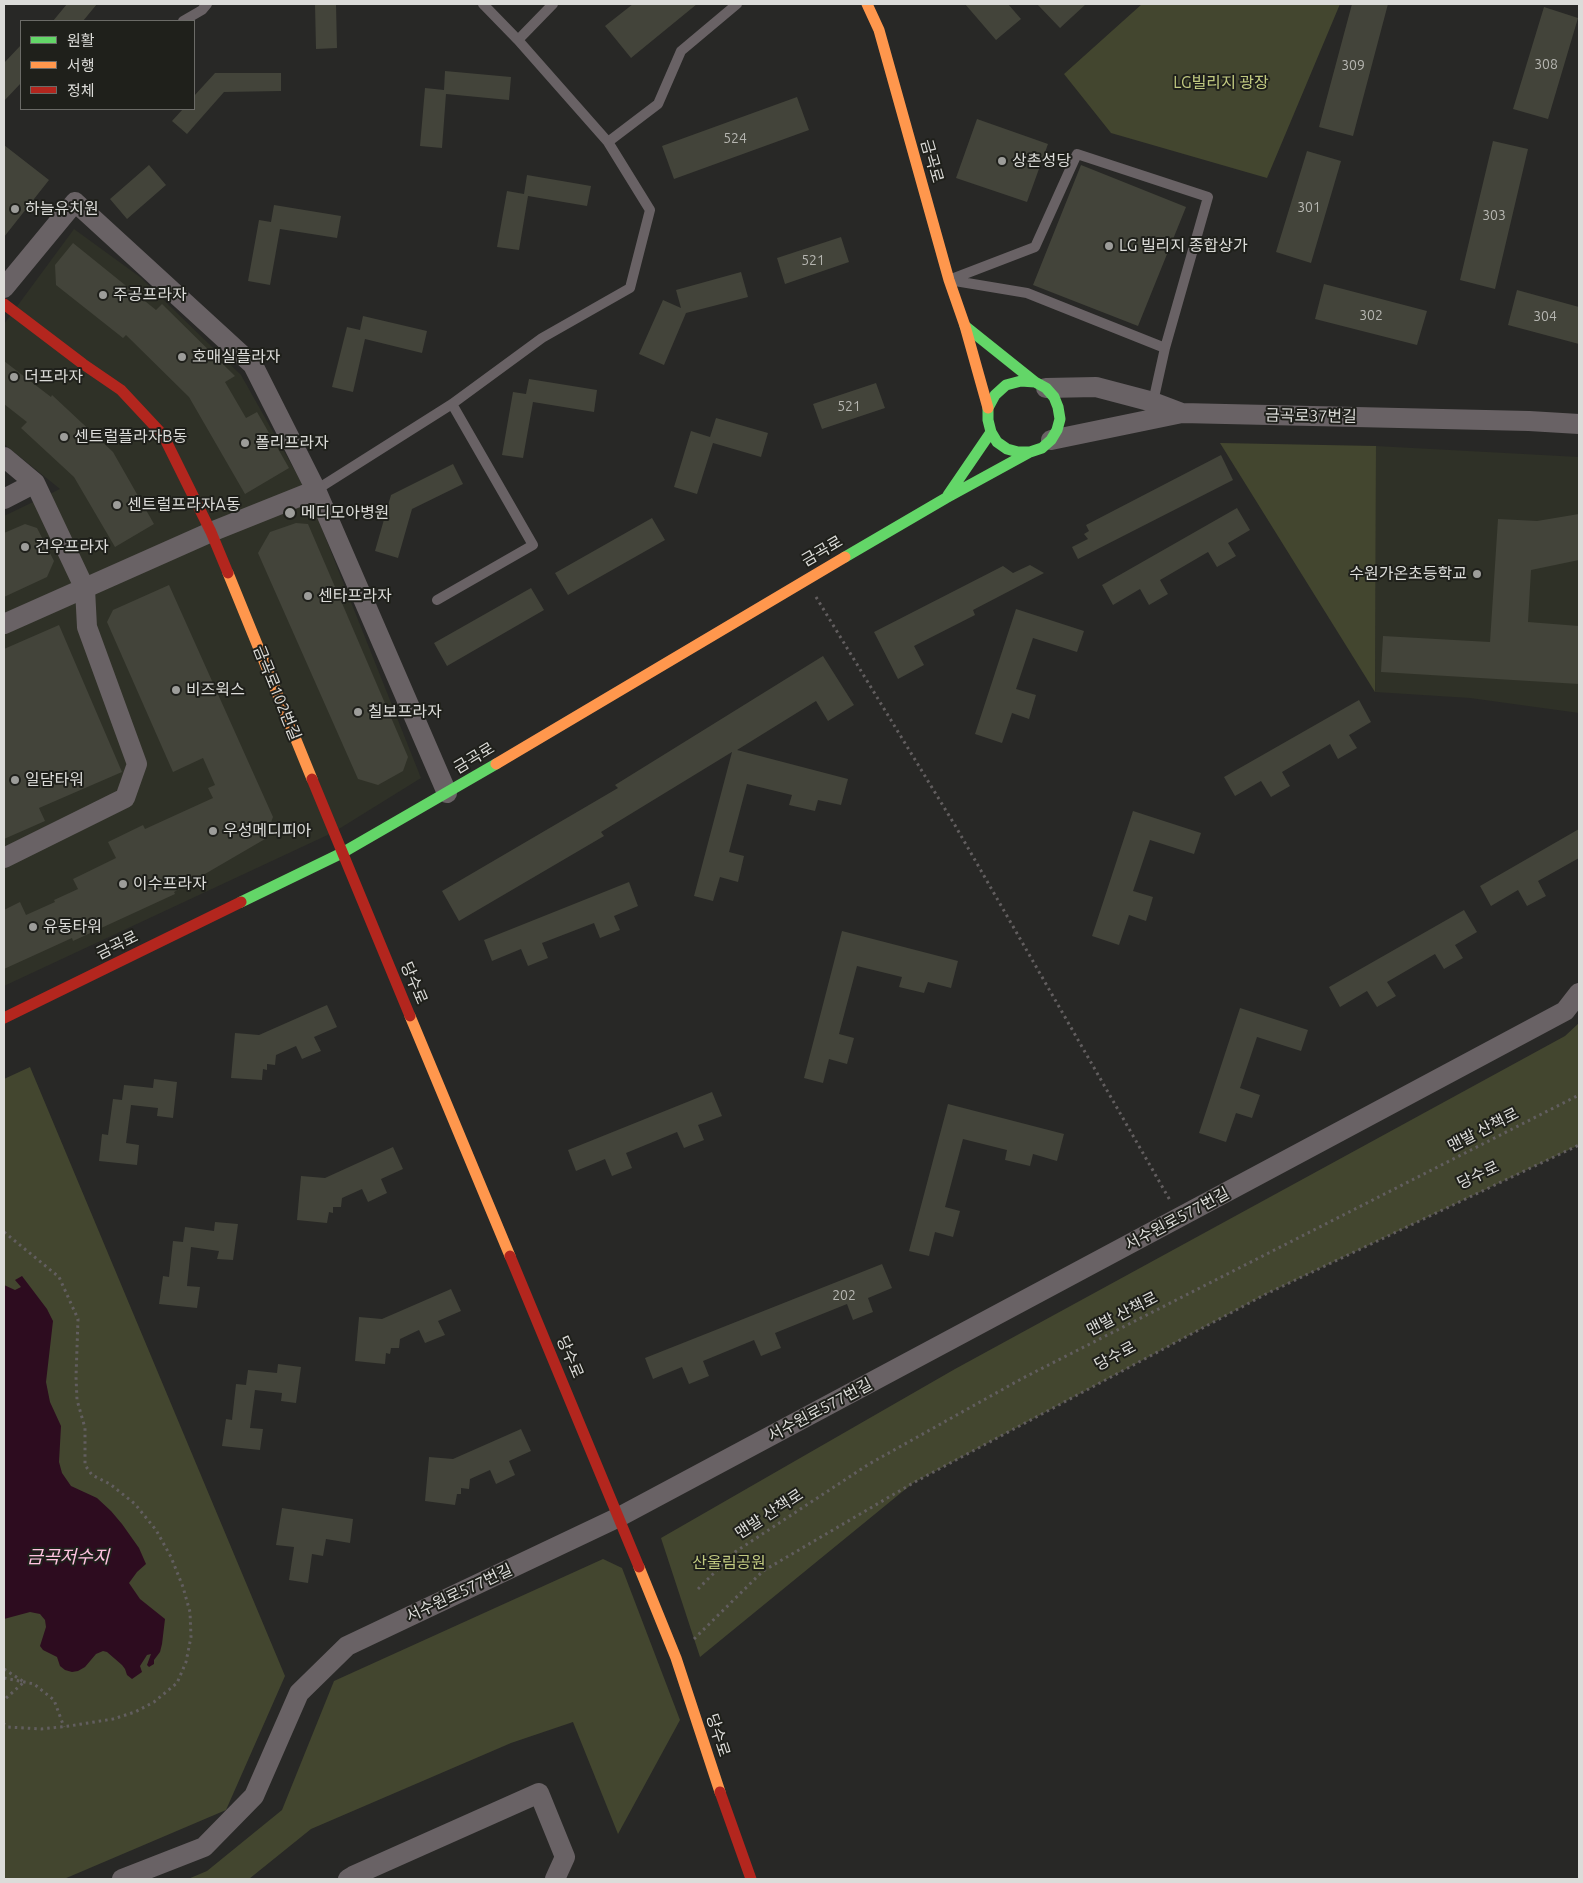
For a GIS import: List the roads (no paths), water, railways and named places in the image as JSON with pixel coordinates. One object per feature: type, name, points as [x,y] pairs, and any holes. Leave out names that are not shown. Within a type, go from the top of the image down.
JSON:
[{"type":"main road","name":"금곡로","points":[[867,4],[879,30],[949,280],[966,326],[988,408]]},
{"type":"main road","name":"금곡로102번길","points":[[4,304],[82,364],[121,390],[164,435],[211,532],[342,853]]},
{"type":"main road","points":[[966,326],[1041,385],[1054,396],[1058,407],[1060,419],[1057,430],[1051,440],[1042,448],[1030,452],[1018,452],[1007,449],[998,442],[991,432],[988,420],[988,408],[995,394],[1006,385],[1021,381],[1041,385]]},
{"type":"main road","name":"금곡로","points":[[946,498],[991,432]]},
{"type":"main road","name":"금곡로","points":[[4,1018],[342,853],[447,793],[805,580],[946,498],[1030,452]]},
{"type":"main road","name":"당수로","points":[[342,853],[676,1658],[751,1879]]},
{"type":"street","points":[[4,288],[75,202],[253,365],[316,490],[447,793]]},
{"type":"street","name":"금곡로37번길","points":[[1041,385],[1096,387],[1153,402],[1182,413],[1529,421],[1579,424]]},
{"type":"street","points":[[1051,440],[1182,413]]},
{"type":"street","points":[[4,457],[35,483],[85,589],[86,627],[137,764],[125,798],[4,858]]},
{"type":"street","points":[[4,499],[35,483]]},
{"type":"street","points":[[4,624],[211,532],[316,490]]},
{"type":"street","name":"서수원로577번길","points":[[122,1879],[204,1847],[254,1796],[299,1693],[347,1646],[619,1517],[1564,1012],[1579,992]]},
{"type":"street","points":[[352,1878],[539,1793],[565,1857],[555,1879]]},
{"type":"lane","points":[[184,20],[202,10],[207,4]]},
{"type":"lane","points":[[316,490],[452,404],[542,338],[630,288],[650,210],[608,142],[518,40],[483,4]]},
{"type":"lane","points":[[518,40],[553,4]]},
{"type":"lane","points":[[608,142],[658,104],[681,51],[737,4]]},
{"type":"lane","points":[[949,280],[1035,247],[1077,154],[1208,197],[1165,348],[1153,402]]},
{"type":"lane","points":[[949,280],[1027,293],[1165,348]]},
{"type":"lane","points":[[436,600],[532,545],[452,404]]},
{"type":"water","name":"금곡저수지","points":[[22,1276],[47,1309],[53,1321],[46,1382],[50,1402],[61,1426],[59,1462],[62,1473],[71,1486],[97,1498],[111,1511],[139,1548],[146,1564],[129,1583],[140,1599],[165,1619],[162,1644],[154,1664],[149,1667],[147,1665],[151,1654],[147,1655],[140,1666],[142,1672],[132,1679],[127,1675],[122,1665],[107,1652],[103,1651],[96,1654],[85,1667],[78,1671],[65,1670],[60,1666],[57,1657],[43,1650],[40,1646],[46,1627],[45,1620],[40,1614],[30,1612],[4,1619],[4,1285],[15,1290],[21,1287],[15,1280]]},
{"type":"place","name":"상촌성당","points":[[1002,161]]},
{"type":"place","name":"하늘유치원","points":[[15,209]]},
{"type":"place","name":"LG 빌리지 종합상가","points":[[1109,246]]},
{"type":"place","name":"주공프라자","points":[[103,295]]},
{"type":"place","name":"호매실플라자","points":[[182,357]]},
{"type":"place","name":"더프라자","points":[[14,377]]},
{"type":"place","name":"센트럴플라자B동","points":[[64,437]]},
{"type":"place","name":"폴리프라자","points":[[245,443]]},
{"type":"place","name":"센트럴프라자A동","points":[[117,505]]},
{"type":"place","name":"메디모아병원","points":[[290,513]]},
{"type":"place","name":"건우프라자","points":[[25,547]]},
{"type":"place","name":"수원가온초등학교","points":[[1477,574]]},
{"type":"place","name":"센타프라자","points":[[308,596]]},
{"type":"place","name":"비즈윅스","points":[[176,690]]},
{"type":"place","name":"칠보프라자","points":[[358,712]]},
{"type":"place","name":"일담타워","points":[[15,780]]},
{"type":"place","name":"우성메디피아","points":[[213,831]]},
{"type":"place","name":"이수프라자","points":[[123,884]]},
{"type":"place","name":"유동타워","points":[[33,927]]},
{"type":"park label","name":"LG빌리지 광장","points":[[1221,83]]},
{"type":"park label","name":"산울림공원","points":[[729,1563]]}]
